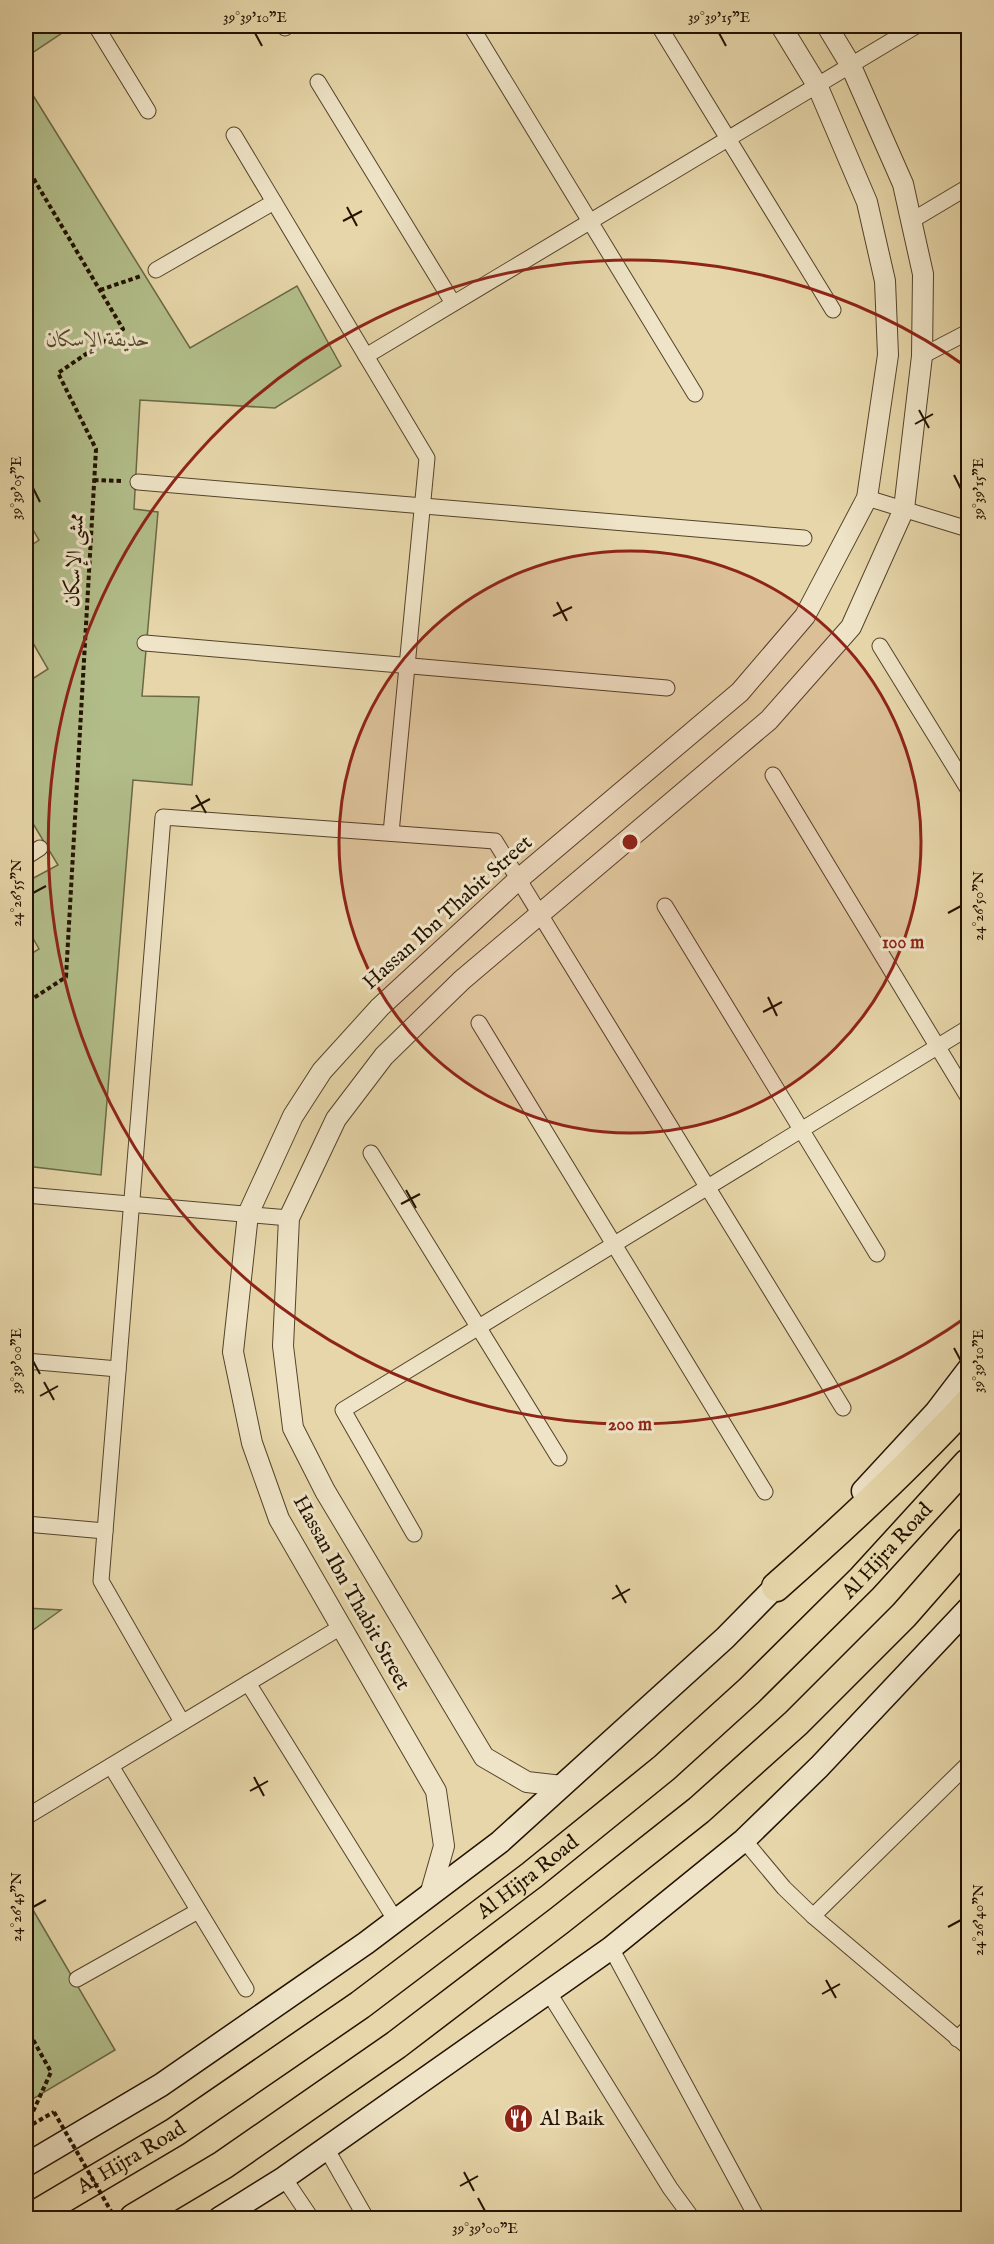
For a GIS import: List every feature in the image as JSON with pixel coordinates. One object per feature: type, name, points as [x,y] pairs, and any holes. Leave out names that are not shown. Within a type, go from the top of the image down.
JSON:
[{"type":"highway","points":[[776,1587],[858,1514],[969,1403]]},
{"type":"highway","name":"Al Hijra Road","points":[[30,2218],[175,2132],[360,2005],[585,1833],[664,1768],[749,1691],[862,1579],[969,1463]]},
{"type":"highway","points":[[134,2218],[222,2165],[396,2045],[699,1810],[796,1723],[904,1615],[969,1542]]},
{"type":"main road","points":[[26,2165],[161,2085],[396,1921],[500,1842],[725,1638],[776,1587],[936,1412],[969,1370]]},
{"type":"main road","points":[[220,2218],[284,2178],[549,1993],[611,1948],[744,1840],[819,1767],[969,1609]]},
{"type":"street","points":[[96,26],[148,111]]},
{"type":"street","points":[[471,26],[695,394]]},
{"type":"street","points":[[659,26],[833,310]]},
{"type":"street","name":"Hassan Ibn Thabit Street","points":[[430,1895],[444,1846],[436,1791],[279,1519],[252,1443],[233,1352],[248,1214],[293,1116],[322,1071],[380,1007],[520,878],[740,692],[805,616],[867,498],[888,355],[885,281],[867,202],[817,85],[781,26]]},
{"type":"street","name":"Hassan Ibn Thabit Street","points":[[562,1786],[527,1782],[484,1757],[325,1491],[292,1428],[283,1346],[289,1218],[336,1119],[384,1056],[462,980],[768,720],[851,627],[904,509],[922,356],[923,274],[903,184],[850,64],[827,26]]},
{"type":"street","points":[[366,356],[916,26]]},
{"type":"street","points":[[318,82],[453,303]]},
{"type":"street","points":[[234,135],[427,458],[391,833]]},
{"type":"street","points":[[911,221],[969,187]]},
{"type":"street","points":[[156,270],[274,202]]},
{"type":"street","points":[[922,356],[969,332]]},
{"type":"street","points":[[138,482],[804,538]]},
{"type":"street","points":[[867,498],[969,529]]},
{"type":"street","points":[[146,643],[667,688]]},
{"type":"street","points":[[880,646],[969,789]]},
{"type":"street","points":[[773,775],[969,1097]]},
{"type":"street","points":[[182,1722],[101,1581],[163,817],[495,841],[520,878],[843,1408]]},
{"type":"street","points":[[26,857],[40,848]]},
{"type":"street","points":[[665,906],[877,1254]]},
{"type":"street","points":[[479,1023],[765,1492]]},
{"type":"street","points":[[414,1534],[343,1410],[969,1028]]},
{"type":"street","points":[[371,1153],[559,1458]]},
{"type":"street","points":[[26,1195],[289,1218]]},
{"type":"street","points":[[26,1361],[118,1369]]},
{"type":"street","points":[[26,1524],[105,1531]]},
{"type":"street","points":[[26,1817],[341,1627]]},
{"type":"street","points":[[248,1683],[396,1921]]},
{"type":"street","points":[[813,1917],[969,1764]]},
{"type":"street","points":[[111,1766],[246,1989]]},
{"type":"street","points":[[744,1840],[784,1888],[813,1917],[965,2038]]},
{"type":"street","points":[[77,1979],[198,1911]]},
{"type":"street","points":[[611,1948],[757,2218]]},
{"type":"street","points":[[549,1993],[670,2188],[692,2218]]},
{"type":"street","points":[[326,2148],[366,2218]]},
{"type":"street","points":[[284,2178],[311,2218]]},
{"type":"path","name":"ممشى الإسكان","points":[[26,166],[123,329],[58,373],[96,449],[66,978],[26,1003]]},
{"type":"path","points":[[100,290],[156,270]]},
{"type":"path","points":[[94,480],[138,482]]},
{"type":"path","points":[[26,2027],[51,2072],[26,2128]]},
{"type":"path","points":[[26,2128],[54,2112],[115,2218]]},
{"type":"green space","points":[[26,26],[66,26],[68,29],[26,57]]},
{"type":"green space","name":"حديقة الإسكان","points":[[26,84],[190,348],[297,286],[341,366],[275,408],[140,400],[134,509],[158,512],[142,696],[199,697],[192,785],[133,780],[101,1175],[26,1166],[26,957],[39,949],[26,926],[26,882],[58,865],[26,812],[26,683],[48,669],[26,631],[26,549],[39,540],[26,518]]},
{"type":"green space","points":[[26,1608],[61,1610],[26,1635]]},
{"type":"green space","points":[[26,1898],[115,2050],[26,2103]]},
{"type":"place","name":"Al Baik","points":[[519,2119]]}]
